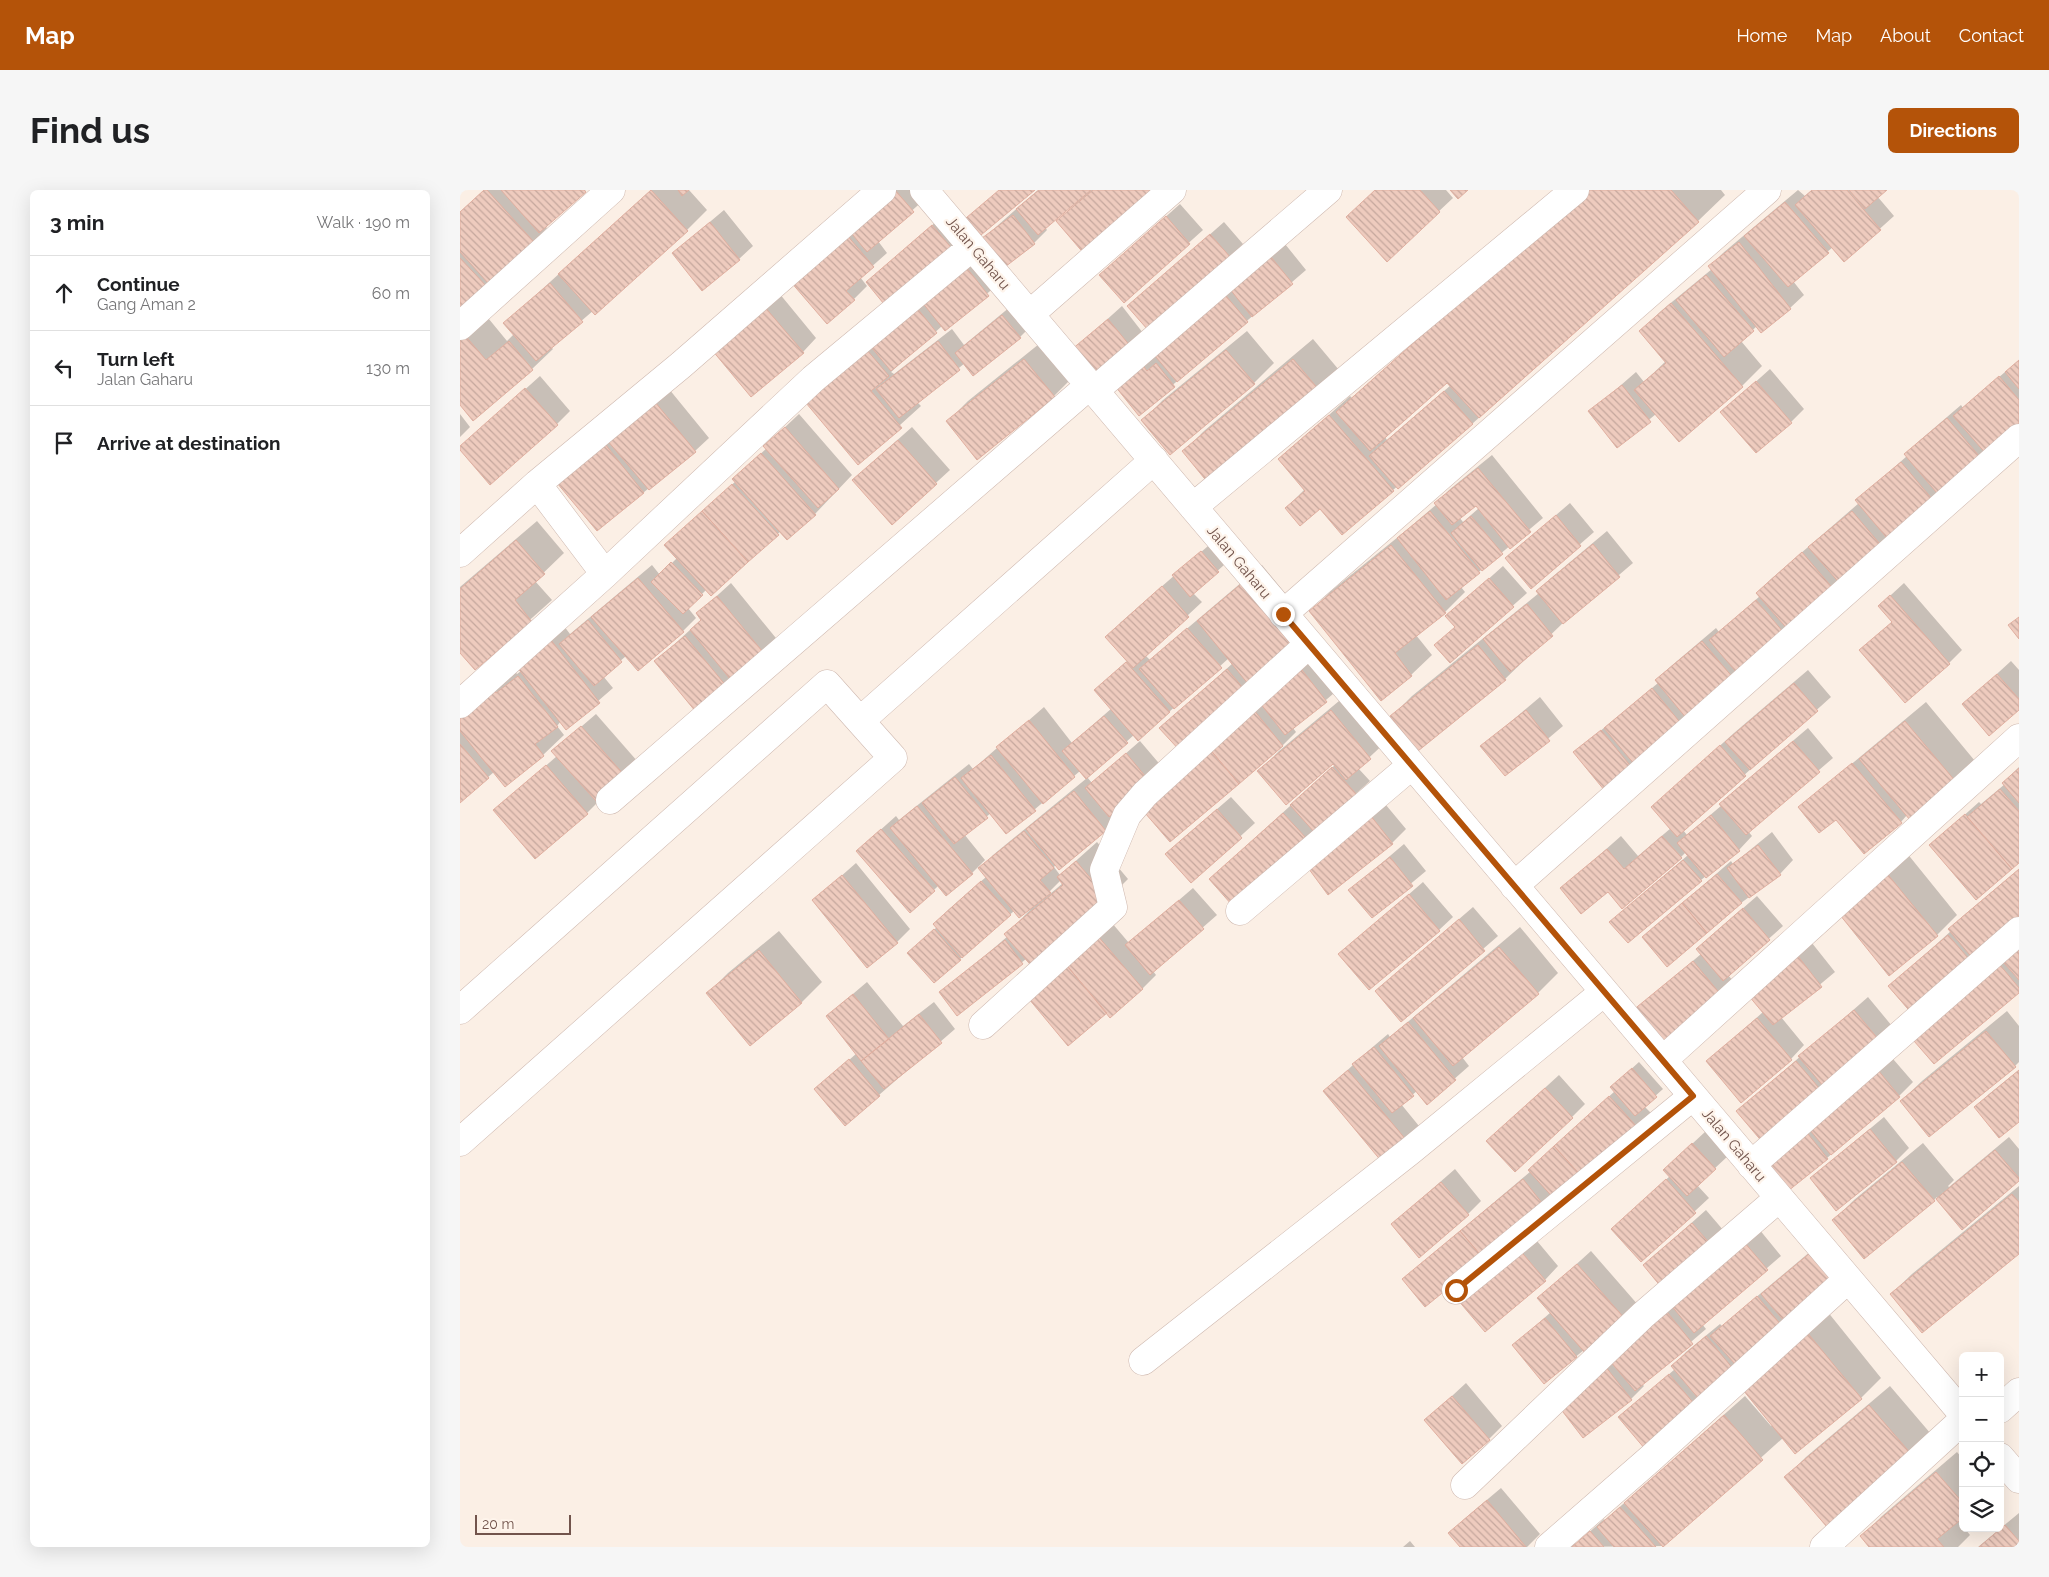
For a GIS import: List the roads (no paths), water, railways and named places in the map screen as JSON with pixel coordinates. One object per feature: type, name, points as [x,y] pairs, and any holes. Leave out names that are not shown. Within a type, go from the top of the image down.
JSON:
[{"type":"street","points":[[460,326],[611,190]]},
{"type":"street","points":[[460,553],[537,484],[681,365],[882,190]]},
{"type":"street","name":"Jalan Gaharu","points":[[924,190],[1959,1409]]},
{"type":"street","points":[[1030,314],[1172,190]]},
{"type":"street","points":[[610,800],[1092,388],[1328,190]]},
{"type":"street","points":[[1193,507],[1575,190]]},
{"type":"street","points":[[1283,614],[1767,190]]},
{"type":"street","points":[[460,704],[605,574],[812,379],[972,247]]},
{"type":"street","points":[[1514,886],[2019,438]]},
{"type":"street","points":[[860,721],[1154,460]]},
{"type":"street","points":[[537,484],[605,574]]},
{"type":"street","points":[[983,1025],[1113,907],[1104,870],[1127,815],[1145,794],[1309,644]]},
{"type":"street","points":[[460,1010],[827,684],[893,758],[460,1142]]},
{"type":"street","points":[[1662,1060],[2019,738]]},
{"type":"street","points":[[1240,911],[1412,765]]},
{"type":"street","points":[[1751,1165],[2019,931]]},
{"type":"street","points":[[1143,1361],[1410,1151],[1604,992]]},
{"type":"street","points":[[1456,1290],[1693,1096]]},
{"type":"street","points":[[1464,1485],[1643,1315],[1779,1198]]},
{"type":"street","points":[[1549,1547],[1650,1459],[1848,1279]]},
{"type":"street","points":[[2004,1405],[2019,1392]]},
{"type":"street","points":[[1824,1547],[1959,1424]]},
{"type":"street","points":[[2004,1462],[2019,1479]]}]
